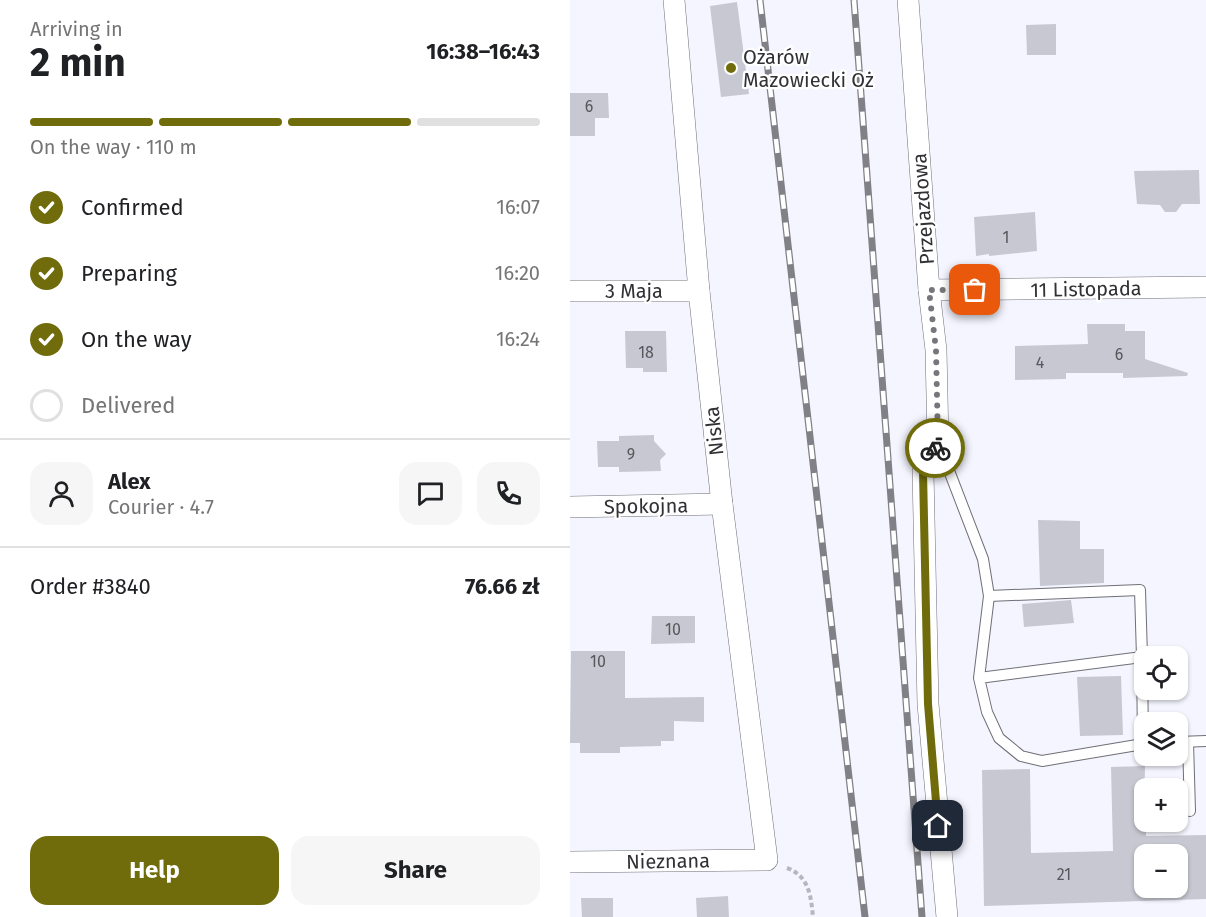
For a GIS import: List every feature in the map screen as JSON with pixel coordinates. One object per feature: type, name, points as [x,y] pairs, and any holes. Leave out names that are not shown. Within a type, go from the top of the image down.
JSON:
[{"type":"street","name":"Niska","points":[[674,0],[699,291],[722,504],[767,860]]},
{"type":"street","name":"Przejazdowa","points":[[908,0],[929,290],[936,350],[938,442],[923,472],[928,704],[947,917]]},
{"type":"street","name":"11 Listopada","points":[[929,290],[1206,287]]},
{"type":"street","name":"3 Maja","points":[[570,291],[699,291]]},
{"type":"street","name":"Spokojna","points":[[570,507],[722,504]]},
{"type":"street","name":"Nieznana","points":[[570,862],[767,860]]},
{"type":"lane","points":[[938,442],[983,559],[989,596],[979,678],[987,712],[999,738],[1021,756],[1042,761],[1134,746]]},
{"type":"lane","points":[[989,596],[1140,590],[1142,646]]},
{"type":"lane","points":[[979,678],[1134,658]]},
{"type":"lane","points":[[1188,742],[1206,741]]},
{"type":"lane","points":[[1185,766],[1190,811]]},
{"type":"path","points":[[767,860],[796,871],[810,892],[813,917]]},
{"type":"building","name":"Ożarów Mazowiecki Oż","points":[[737,2],[749,94],[721,97],[710,6]]},
{"type":"building","points":[[1056,24],[1056,55],[1027,55],[1026,25]]},
{"type":"building","points":[[570,93],[608,93],[609,118],[595,118],[595,136],[570,136]]},
{"type":"building","points":[[1199,170],[1200,204],[1182,204],[1176,212],[1165,212],[1160,205],[1137,204],[1134,171]]},
{"type":"building","points":[[1035,212],[1037,251],[976,256],[974,217]]},
{"type":"building","points":[[1087,324],[1125,324],[1125,331],[1145,331],[1145,359],[1188,373],[1187,376],[1123,378],[1123,373],[1066,373],[1066,379],[1015,380],[1015,346],[1088,344]]},
{"type":"building","points":[[625,331],[666,331],[667,372],[643,372],[643,368],[626,368]]},
{"type":"building","points":[[654,435],[654,441],[666,454],[660,460],[661,471],[619,472],[619,467],[598,467],[597,441],[619,441],[619,436]]},
{"type":"building","points":[[1038,520],[1080,521],[1080,549],[1104,549],[1104,583],[1040,586]]},
{"type":"building","points":[[1071,600],[1074,623],[1024,627],[1022,604]]},
{"type":"building","points":[[652,616],[695,616],[695,643],[651,644]]},
{"type":"building","points":[[571,651],[625,651],[625,698],[704,697],[704,722],[674,721],[674,741],[661,741],[661,746],[620,747],[620,753],[580,753],[580,743],[570,743]]},
{"type":"building","points":[[1121,676],[1123,735],[1080,736],[1077,677]]},
{"type":"building","points":[[1145,766],[1145,778],[1134,778],[1134,832],[1146,832],[1146,836],[1206,835],[1206,899],[984,906],[982,770],[1030,769],[1031,853],[1113,851],[1111,767]]},
{"type":"building","points":[[728,896],[729,917],[697,917],[696,898]]},
{"type":"building","points":[[581,898],[613,898],[613,917],[582,917]]},
{"type":"railway","points":[[760,0],[865,917]]},
{"type":"railway","points":[[854,0],[922,917]]},
{"type":"way so far","points":[[935,448],[938,442],[936,350],[929,290],[975,290]]},
{"type":"place","name":"Ożarów Mazowiecki Oż","points":[[731,68]]},
{"type":"route","points":[[935,448],[923,472],[928,704],[938,826]]}]
